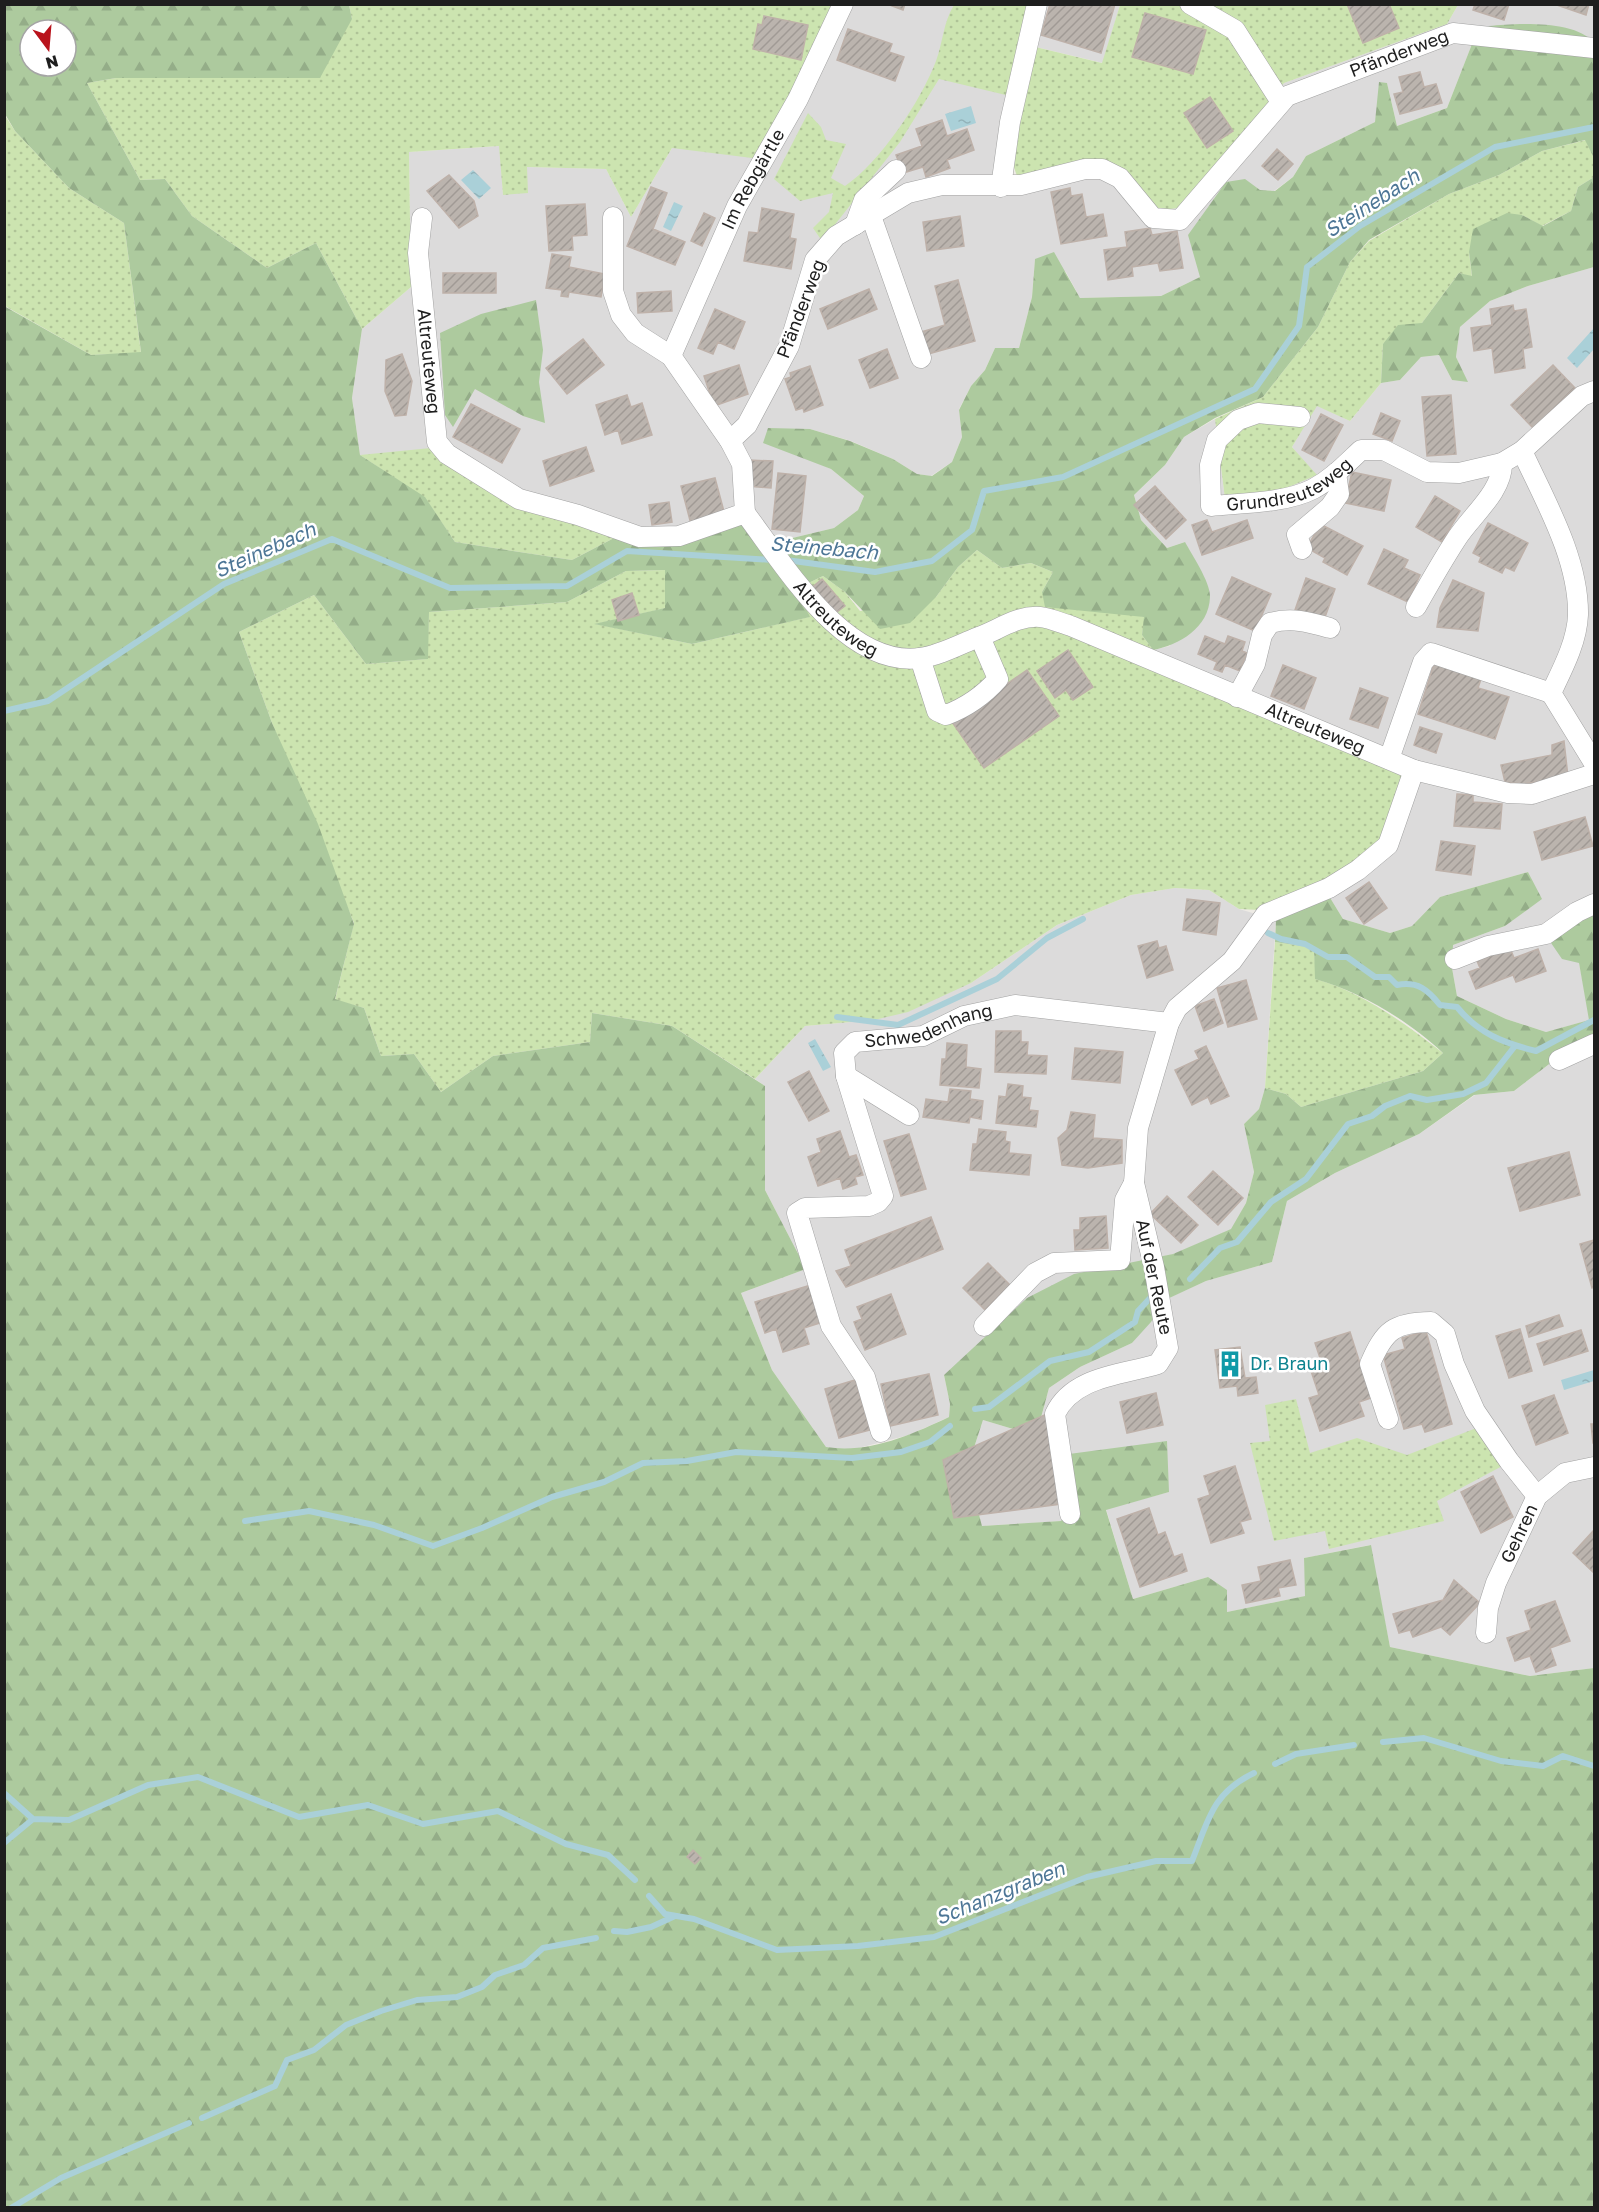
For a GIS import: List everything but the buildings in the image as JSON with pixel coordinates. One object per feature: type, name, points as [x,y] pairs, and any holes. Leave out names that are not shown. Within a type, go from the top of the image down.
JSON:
[{"type":"street","name":"Im Rebgärtle","points":[[671,356],[737,206],[798,99],[843,4]]},
{"type":"street","points":[[1000,187],[1010,123],[1037,4]]},
{"type":"street","points":[[1190,4],[1235,30],[1281,102]]},
{"type":"street","name":"Pfänderweg","points":[[730,441],[747,425],[789,346],[815,260],[836,236],[908,193],[942,186],[1000,187],[1039,182],[1084,169],[1102,169],[1120,178],[1153,218],[1180,220],[1287,96],[1453,33],[1594,48]]},
{"type":"street","points":[[896,170],[864,200],[863,221],[921,358]]},
{"type":"street","points":[[613,217],[613,291],[621,315],[635,333],[671,356],[730,441],[742,464],[745,513]]},
{"type":"street","name":"Altreuteweg","points":[[422,218],[418,253],[437,442],[447,454],[519,499],[578,515],[640,537],[679,536],[745,513],[787,569],[828,616],[863,646],[881,655],[920,658],[980,637],[1015,621],[1040,617],[1071,626],[1414,770],[1508,793],[1532,794],[1594,774]]},
{"type":"street","name":"Grundreuteweg","points":[[1300,417],[1258,413],[1238,420],[1217,440],[1210,465],[1211,507],[1270,500],[1312,489],[1336,473],[1361,450],[1384,450],[1427,472],[1459,473],[1502,463],[1522,452],[1582,396],[1594,391]]},
{"type":"street","points":[[1522,452],[1573,572],[1578,617],[1566,661],[1551,693]]},
{"type":"street","points":[[1416,607],[1458,536],[1488,497],[1502,473],[1502,463]]},
{"type":"street","points":[[1302,549],[1297,535],[1330,507],[1339,494],[1336,473]]},
{"type":"street","points":[[1237,697],[1255,664],[1263,635],[1270,623],[1285,619],[1303,620],[1330,628]]},
{"type":"street","points":[[920,658],[937,711],[946,715],[962,709],[984,694],[998,679],[980,637]]},
{"type":"street","points":[[1389,759],[1423,662],[1431,653],[1551,693],[1594,764]]},
{"type":"street","name":"Auf der Reute","points":[[1070,1514],[1055,1414],[1062,1401],[1083,1384],[1158,1364],[1168,1348],[1154,1267],[1134,1183],[1138,1128],[1169,1023],[1177,1008],[1232,961],[1266,914],[1329,888],[1358,870],[1388,845],[1414,770]]},
{"type":"street","points":[[1455,959],[1488,946],[1546,934],[1577,912],[1594,904]]},
{"type":"street","name":"Schwedenhang","points":[[881,1432],[865,1377],[831,1326],[797,1213],[805,1208],[869,1206],[878,1202],[883,1196],[846,1076],[844,1053],[855,1042],[923,1036],[964,1016],[1015,1005],[1169,1023]]},
{"type":"street","points":[[1559,1060],[1594,1044]]},
{"type":"street","points":[[846,1076],[909,1115]]},
{"type":"street","name":"Auf der Reute","points":[[984,1326],[1035,1273],[1054,1263],[1120,1260],[1125,1200],[1134,1183]]},
{"type":"street","points":[[1388,1419],[1370,1365],[1378,1344],[1393,1328],[1412,1322],[1431,1322],[1445,1334],[1454,1364],[1475,1411],[1509,1461],[1537,1496]]},
{"type":"street","name":"Gehren","points":[[1486,1633],[1488,1608],[1496,1583],[1537,1496],[1565,1473],[1594,1467]]},
{"type":"shaded area","points":[[838,5],[968,5],[1010,96],[990,188],[1098,159],[1184,207],[1284,83],[1447,24],[1458,5],[1594,5],[1594,43],[1472,44],[1447,108],[1397,126],[1387,83],[1375,122],[1306,156],[1293,177],[1274,191],[1260,190],[1245,180],[1200,277],[1161,296],[1080,298],[1066,272],[1035,259],[1032,297],[1019,348],[995,348],[985,370],[971,386],[959,409],[962,437],[952,462],[931,476],[917,474],[893,459],[851,441],[810,429],[799,455],[831,469],[864,496],[858,510],[834,528],[784,540],[742,520],[690,542],[360,455],[352,398],[362,329],[411,287],[409,152],[500,146],[503,195],[527,167],[606,169],[631,217],[672,148]]},
{"type":"shaded area","points":[[1027,5],[1120,5],[1103,63],[1019,43]]},
{"type":"shaded area","points":[[1594,267],[1594,914],[1579,963],[1590,1020],[1546,1032],[1506,1019],[1457,996],[1452,968],[1453,945],[1505,926],[1541,899],[1528,872],[1440,897],[1412,926],[1390,933],[1343,919],[1329,896],[1383,838],[1153,650],[1170,646],[1185,542],[1167,548],[1141,520],[1134,495],[1165,465],[1184,437],[1215,419],[1225,499],[1316,476],[1292,447],[1317,405],[1350,421],[1381,383],[1400,380],[1421,357],[1439,355],[1452,380],[1467,381],[1456,357],[1460,327],[1490,301],[1528,286]]},
{"type":"shaded area","points":[[1175,888],[1209,890],[1239,909],[1276,920],[1265,1088],[1259,1109],[1244,1124],[1254,1172],[1246,1203],[1232,1229],[1174,1254],[1118,1267],[944,1375],[950,1404],[949,1417],[909,1435],[847,1451],[826,1447],[772,1370],[741,1293],[806,1269],[765,1190],[765,1086],[755,1079],[805,1026],[874,1020],[971,983],[1057,925],[1131,895]]},
{"type":"shaded area","points":[[1594,1043],[1594,1668],[1530,1676],[1390,1647],[1370,1545],[1304,1558],[1306,1596],[1227,1612],[1208,1577],[1133,1599],[1106,1509],[1169,1492],[1072,1505],[1062,1521],[982,1526],[967,1469],[983,1420],[1036,1436],[1049,1388],[1080,1367],[1132,1343],[1164,1300],[1206,1281],[1272,1262],[1287,1201],[1335,1173],[1419,1134],[1475,1095],[1514,1091],[1565,1052]]},
{"type":"green space","points":[[1216,4],[1458,5],[1447,24],[1284,83],[1184,207],[1157,211],[1123,173],[1017,176],[1010,156],[1010,96],[939,79],[900,142],[822,241],[813,228],[829,212],[833,193],[800,201],[774,179],[808,113],[821,127],[826,140],[846,144],[831,178],[845,186],[872,162],[898,130],[929,77],[954,5],[1027,5],[1019,43],[1102,63],[1120,5],[1197,5],[1213,10]]},
{"type":"green space","points":[[5,5],[349,5],[352,19],[320,78],[116,78],[87,83],[140,180],[165,179],[192,216],[267,268],[316,243],[362,329],[352,398],[360,455],[425,497],[455,542],[572,560],[614,538],[742,520],[784,540],[834,528],[858,510],[864,496],[831,469],[763,443],[768,428],[810,429],[850,441],[893,459],[917,474],[932,476],[952,462],[962,437],[959,410],[971,386],[985,370],[995,348],[1019,348],[1032,297],[1035,259],[1054,252],[1080,298],[1161,296],[1200,277],[1188,235],[1226,182],[1245,179],[1260,190],[1275,191],[1293,177],[1306,156],[1375,122],[1379,82],[1387,83],[1397,126],[1447,108],[1472,44],[1489,26],[1530,24],[1560,27],[1574,30],[1594,43],[1594,158],[1585,140],[1542,151],[1499,175],[1449,194],[1369,240],[1350,262],[1318,327],[1263,397],[1215,418],[1184,437],[1165,465],[1134,495],[1141,520],[1167,548],[1185,542],[1210,591],[1204,618],[1191,633],[1173,644],[1153,650],[1142,635],[1144,617],[1045,607],[1042,592],[1053,572],[1031,563],[1002,568],[977,550],[958,567],[936,597],[910,623],[880,629],[845,592],[823,576],[796,589],[810,617],[692,644],[594,624],[665,608],[665,570],[626,571],[567,602],[429,612],[428,659],[366,664],[314,595],[239,632],[272,723],[318,824],[354,924],[335,999],[364,1008],[381,1056],[414,1054],[441,1092],[493,1056],[590,1042],[592,1013],[672,1026],[765,1086],[765,1190],[806,1269],[741,1293],[772,1370],[826,1447],[858,1448],[873,1445],[904,1436],[949,1417],[950,1404],[944,1375],[1027,1298],[1074,1274],[1173,1254],[1231,1229],[1246,1203],[1254,1172],[1244,1124],[1259,1109],[1265,1088],[1286,1094],[1301,1107],[1423,1071],[1443,1053],[1430,1041],[1384,1009],[1350,992],[1315,979],[1314,948],[1275,942],[1276,920],[1329,896],[1343,919],[1390,933],[1412,926],[1440,897],[1528,872],[1542,899],[1505,926],[1453,945],[1452,968],[1457,996],[1506,1019],[1546,1032],[1589,1020],[1579,963],[1562,959],[1549,940],[1594,914],[1594,1043],[1565,1052],[1514,1091],[1474,1095],[1419,1134],[1335,1173],[1287,1201],[1272,1262],[1206,1281],[1165,1300],[1151,1322],[1132,1343],[1080,1367],[1049,1388],[1036,1436],[983,1420],[967,1469],[982,1526],[1061,1521],[1072,1505],[1069,1454],[1167,1441],[1169,1492],[1106,1510],[1133,1599],[1208,1577],[1227,1590],[1227,1612],[1305,1596],[1304,1558],[1371,1545],[1390,1647],[1530,1676],[1594,1668],[1594,2207],[5,2207],[4,306],[91,355],[141,352],[124,223],[69,188],[15,131],[5,114]]},
{"type":"green space","points":[[349,5],[838,5],[760,159],[672,148],[631,217],[606,169],[527,167],[528,193],[503,195],[499,146],[409,152],[411,287],[362,329],[316,243],[267,268],[192,216],[165,179],[140,180],[87,83],[116,78],[352,19]]},
{"type":"green space","points":[[4,114],[15,131],[69,188],[124,223],[141,353],[91,355],[5,306]]},
{"type":"green space","points":[[1586,140],[1594,158],[1594,177],[1578,187],[1571,211],[1542,226],[1522,215],[1469,252],[1472,277],[1459,273],[1422,323],[1383,344],[1381,383],[1350,421],[1317,406],[1292,447],[1317,475],[1272,494],[1225,499],[1215,419],[1263,397],[1318,327],[1350,262],[1369,241],[1449,194],[1499,175],[1542,151]]},
{"type":"green space","points":[[1594,177],[1594,267],[1528,286],[1490,301],[1460,327],[1456,357],[1468,382],[1452,380],[1439,355],[1421,357],[1400,380],[1381,383],[1383,344],[1398,325],[1422,323],[1459,273],[1472,276],[1469,252],[1473,229],[1507,213],[1522,215],[1543,226],[1571,211],[1578,187]]},
{"type":"green space","points":[[536,300],[543,350],[539,382],[545,423],[523,416],[475,389],[453,427],[445,415],[440,333],[481,314]]},
{"type":"green space","points":[[431,448],[614,538],[572,560],[455,542],[425,498],[360,455]]},
{"type":"green space","points":[[977,550],[1002,568],[1031,563],[1053,572],[1042,592],[1145,617],[1142,635],[1153,650],[1404,774],[1383,838],[1323,885],[1260,910],[1239,909],[1209,890],[1175,888],[1131,895],[1057,925],[971,983],[908,1012],[874,1020],[805,1026],[755,1079],[672,1026],[592,1013],[590,1042],[493,1056],[441,1092],[414,1054],[381,1056],[364,1008],[335,1000],[354,923],[272,723],[239,632],[314,595],[366,664],[427,659],[429,612],[567,602],[626,571],[666,570],[666,608],[596,624],[692,644],[809,617],[796,589],[823,576],[845,592],[860,611],[936,597],[958,567]]},
{"type":"green space","points":[[1275,942],[1314,948],[1316,979],[1351,992],[1367,1001],[1398,1020],[1443,1053],[1423,1071],[1301,1107],[1286,1094],[1265,1088]]},
{"type":"green space","points":[[1296,1399],[1310,1453],[1357,1438],[1407,1455],[1479,1427],[1506,1464],[1437,1501],[1444,1521],[1329,1549],[1325,1531],[1274,1541],[1250,1443],[1270,1441],[1265,1405]]},
{"type":"water","points":[[971,106],[976,123],[951,131],[945,114]]},
{"type":"water","points":[[473,170],[491,188],[479,199],[461,180]]},
{"type":"water","points":[[674,202],[683,206],[671,231],[663,227]]},
{"type":"water","points":[[1594,328],[1594,349],[1577,368],[1567,358]]},
{"type":"water","points":[[815,1039],[831,1067],[823,1071],[808,1043]]},
{"type":"water","points":[[1594,1370],[1594,1381],[1564,1390],[1561,1380]]},
{"type":"waterway","name":"Steinebach","points":[[786,560],[875,572],[932,561],[972,530],[984,491],[1063,477],[1255,389],[1299,326],[1307,267],[1360,226],[1495,147],[1594,127]]},
{"type":"waterway","name":"Steinebach","points":[[4,711],[48,701],[224,584],[332,539],[450,588],[567,586],[627,551],[773,560]]},
{"type":"waterway","points":[[837,1017],[898,1025],[997,979],[1047,938],[1083,919]]},
{"type":"waterway","points":[[1268,933],[1281,939],[1305,944],[1328,957],[1347,957],[1375,977],[1389,977],[1397,985],[1411,984],[1422,988],[1440,1005],[1457,1007],[1474,1024],[1492,1036],[1524,1048],[1536,1051],[1594,1020]]},
{"type":"waterway","points":[[1190,1279],[1220,1248],[1237,1242],[1271,1202],[1306,1179],[1348,1124],[1372,1116],[1385,1106],[1410,1096],[1427,1100],[1463,1094],[1486,1083],[1515,1046]]},
{"type":"waterway","points":[[975,1409],[989,1407],[1050,1361],[1089,1352],[1135,1322],[1138,1311],[1152,1296]]},
{"type":"waterway","points":[[245,1521],[309,1511],[374,1525],[433,1546],[482,1528],[552,1497],[604,1482],[643,1463],[687,1461],[736,1452],[852,1458],[901,1452],[930,1442],[950,1426]]},
{"type":"waterway","name":"Schanzgraben","points":[[1383,1742],[1424,1738],[1501,1761],[1543,1766],[1563,1756],[1594,1766]]},
{"type":"waterway","name":"Schanzgraben","points":[[1275,1764],[1296,1754],[1354,1745]]},
{"type":"waterway","name":"Schanzgraben","points":[[649,1896],[665,1914],[694,1919],[777,1950],[858,1946],[934,1937],[1087,1877],[1156,1861],[1192,1861],[1208,1821],[1220,1799],[1240,1781],[1254,1773]]},
{"type":"waterway","name":"Schanzgraben","points":[[4,1843],[33,1819],[69,1820],[148,1785],[198,1777],[299,1817],[368,1805],[423,1824],[498,1811],[566,1844],[608,1855],[635,1880]]},
{"type":"waterway","points":[[4,1793],[33,1819]]},
{"type":"waterway","points":[[614,1931],[627,1932],[651,1927],[675,1916]]},
{"type":"waterway","points":[[202,2118],[275,2086],[287,2060],[314,2050],[346,2025],[417,2000],[457,1997],[482,1987],[495,1975],[524,1965],[543,1948],[596,1938]]},
{"type":"waterway","points":[[11,2208],[61,2178],[189,2123]]},
{"type":"place","name":"Dr. Braun","points":[[1230,1364]]}]
